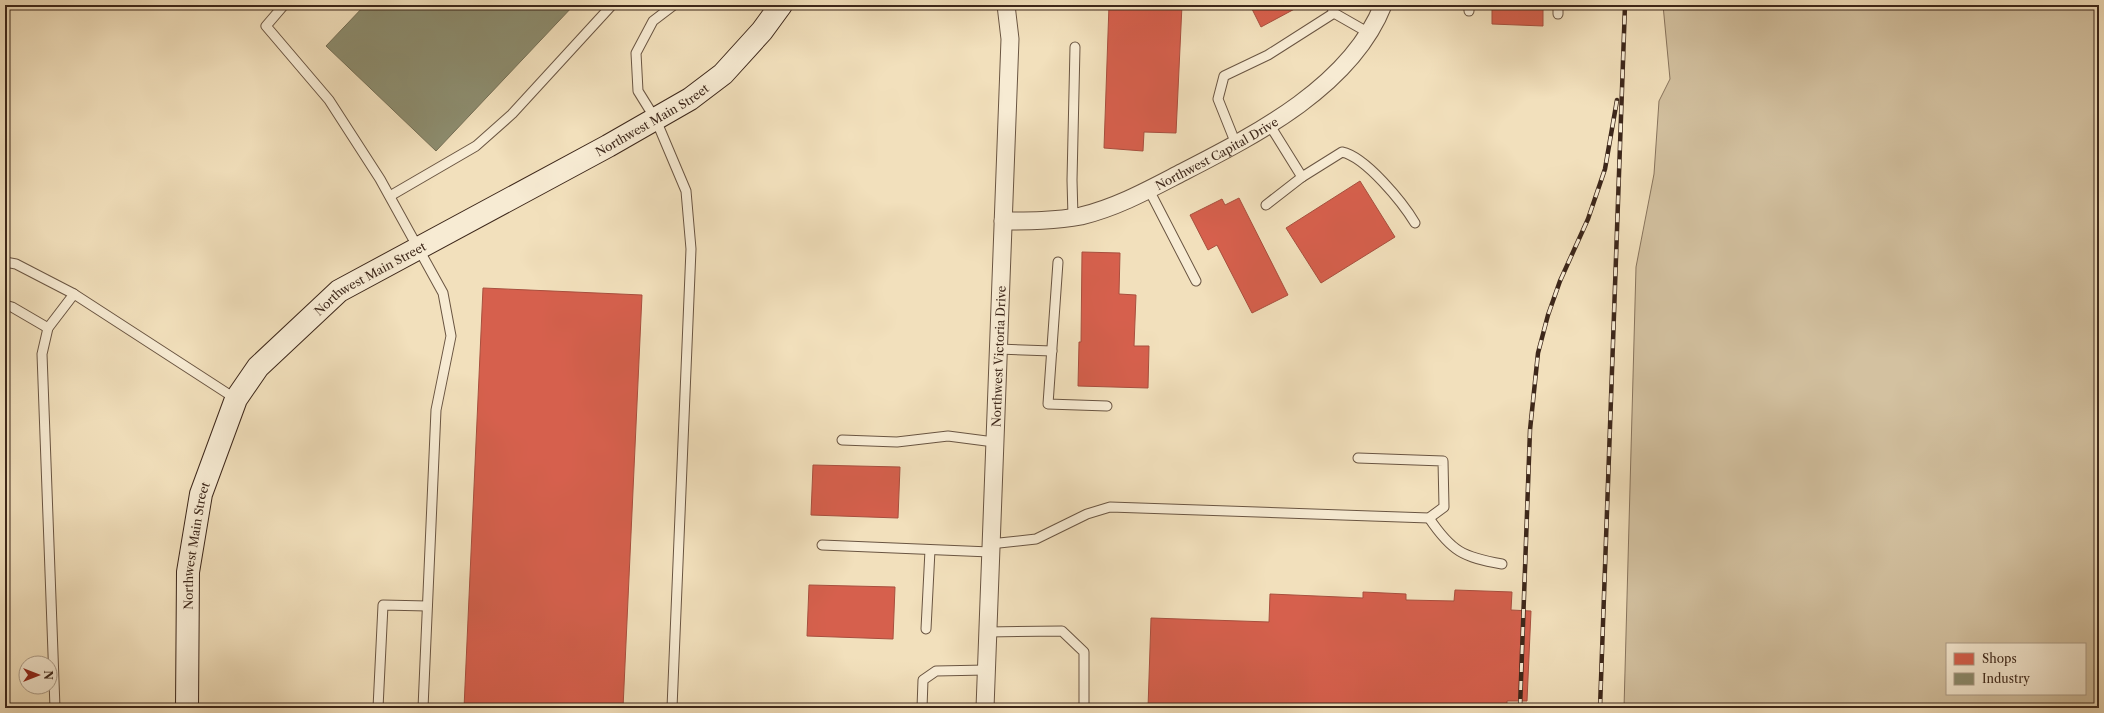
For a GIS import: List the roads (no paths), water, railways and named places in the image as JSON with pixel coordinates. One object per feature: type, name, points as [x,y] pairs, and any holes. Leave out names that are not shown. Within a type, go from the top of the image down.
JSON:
[{"type":"street","name":"Northwest Main Street","points":[[187,708],[188,572],[201,494],[236,399],[258,367],[339,291],[656,120],[690,99],[723,74],[762,31],[781,5]]},
{"type":"street","name":"Northwest Victoria Drive","points":[[985,708],[1010,39],[1006,5]]},
{"type":"street","name":"Northwest Capital Drive","points":[[1002,221],[1031,221],[1073,217],[1128,201],[1236,144],[1269,124],[1322,86],[1347,62],[1369,33],[1383,5]]},
{"type":"lane","points":[[284,5],[266,26],[329,100],[390,196],[443,293],[452,336],[436,410],[423,708]]},
{"type":"lane","points":[[390,196],[476,146],[512,114],[612,5]]},
{"type":"lane","points":[[672,708],[691,249],[686,191],[656,120],[638,91],[636,53],[653,21],[674,5]]},
{"type":"lane","points":[[1236,144],[1218,99],[1224,76],[1268,55],[1332,9],[1369,33]]},
{"type":"lane","points":[[1073,217],[1072,180],[1075,47]]},
{"type":"lane","points":[[1269,124],[1302,177]]},
{"type":"lane","points":[[1266,205],[1302,177],[1342,152],[1350,154],[1361,161],[1404,206],[1415,223]]},
{"type":"lane","points":[[1149,190],[1196,281]]},
{"type":"lane","points":[[5,262],[16,264],[74,294],[236,399]]},
{"type":"lane","points":[[1058,262],[1048,404],[1107,406]]},
{"type":"lane","points":[[55,708],[42,354],[48,328],[74,294]]},
{"type":"lane","points":[[5,305],[12,306],[48,328]]},
{"type":"lane","points":[[998,349],[1052,351]]},
{"type":"lane","points":[[842,440],[897,442],[948,436],[994,442]]},
{"type":"lane","points":[[822,545],[930,550],[990,548],[1036,539],[1087,514],[1110,506],[1430,518],[1444,507],[1443,461],[1358,458]]},
{"type":"lane","points":[[1430,518],[1442,536],[1464,555],[1502,564]]},
{"type":"lane","points":[[926,629],[930,550]]},
{"type":"lane","points":[[378,708],[383,605],[427,606]]},
{"type":"lane","points":[[987,632],[1062,631],[1084,652],[1084,708]]},
{"type":"lane","points":[[922,708],[923,680],[936,671],[986,670]]},
{"type":"railway","points":[[1600,708],[1625,5]]},
{"type":"railway","points":[[1520,708],[1530,430],[1538,353],[1548,315],[1560,281],[1588,219],[1605,169],[1617,100]]}]
